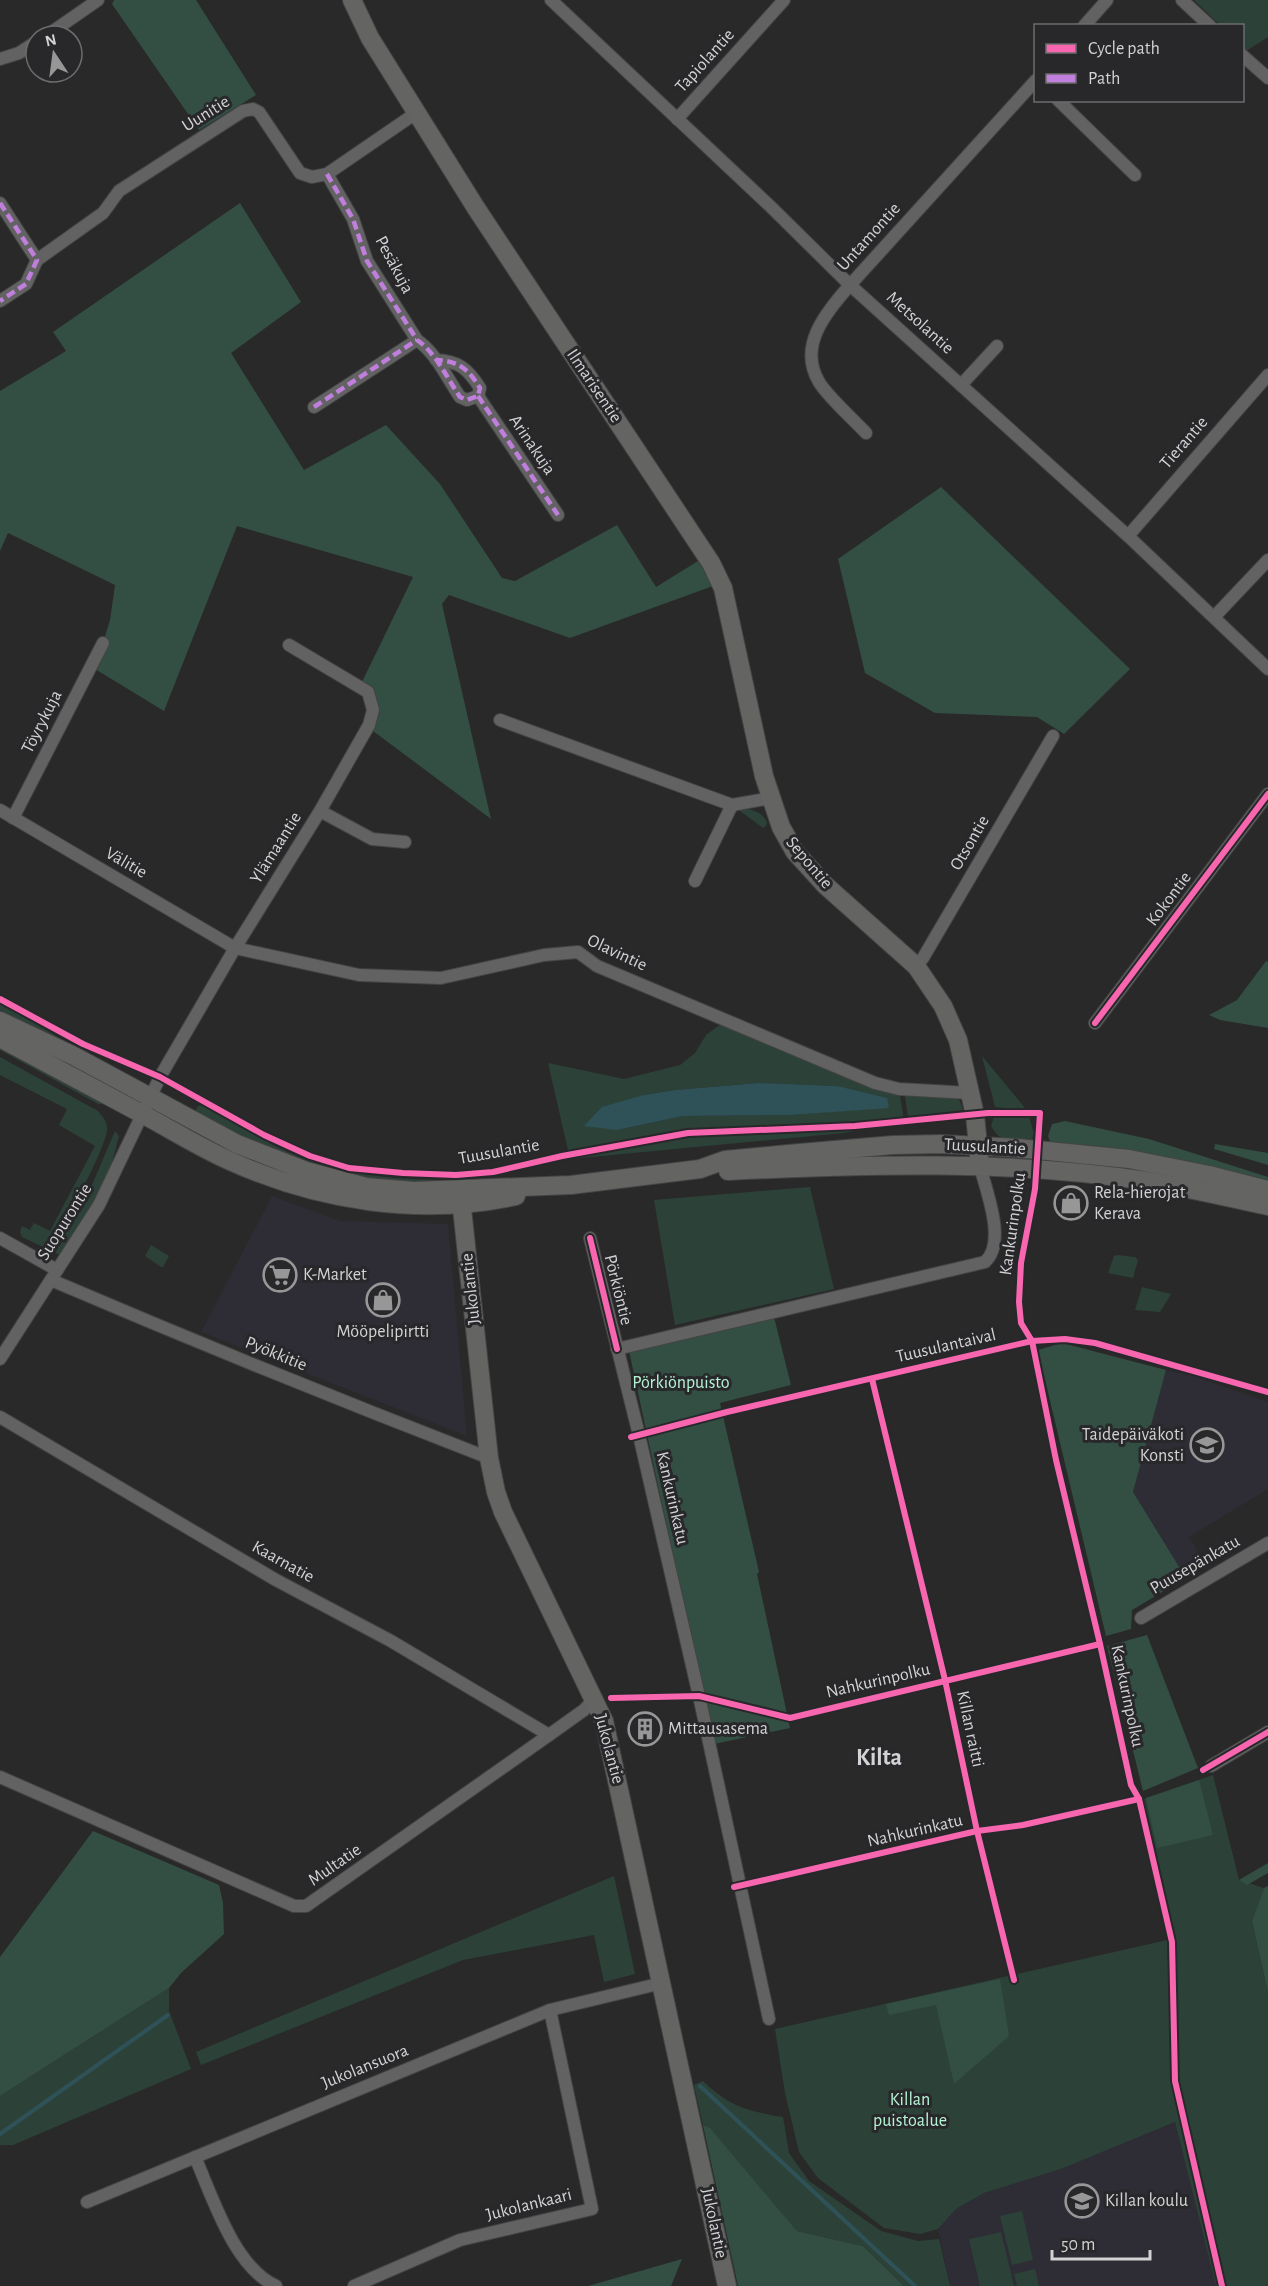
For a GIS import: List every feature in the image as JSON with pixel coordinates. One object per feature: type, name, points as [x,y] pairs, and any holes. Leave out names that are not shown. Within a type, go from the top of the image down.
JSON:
[{"type":"street","points":[[63,24],[98,0]]},
{"type":"street","name":"Ilmarisentie","points":[[352,0],[370,38],[416,113],[711,563],[723,588],[771,798]]},
{"type":"street","name":"Metsolantie","points":[[551,0],[850,285],[1128,536],[1268,669]]},
{"type":"street","name":"Tapiolantie","points":[[677,119],[784,0]]},
{"type":"street","points":[[1086,24],[1107,0]]},
{"type":"street","points":[[1182,0],[1208,24]]},
{"type":"street","points":[[0,59],[24,50]]},
{"type":"street","points":[[1244,57],[1268,78]]},
{"type":"street","name":"Untamontie","points":[[866,433],[819,383],[810,360],[813,337],[833,305],[850,285],[1034,81]]},
{"type":"street","points":[[1060,102],[1135,175]]},
{"type":"street","name":"Uunitie","points":[[36,260],[103,213],[118,191],[243,111],[253,109],[259,112],[300,173],[312,177],[327,174]]},
{"type":"street","points":[[327,174],[416,113]]},
{"type":"street","name":"Pesäkuja","points":[[327,174],[353,219],[367,261],[417,340],[427,347],[460,397],[467,400],[478,396]]},
{"type":"street","points":[[0,203],[36,260],[26,285],[0,301]]},
{"type":"street","points":[[315,407],[417,340]]},
{"type":"street","points":[[961,385],[997,346]]},
{"type":"street","points":[[436,360],[447,360],[470,371],[480,388],[478,396]]},
{"type":"street","name":"Tierantie","points":[[1128,536],[1268,375]]},
{"type":"street","name":"Arinakuja","points":[[478,396],[558,515]]},
{"type":"street","points":[[1214,617],[1268,560]]},
{"type":"street","name":"Töyrykuja","points":[[13,818],[103,644]]},
{"type":"street","name":"Ylämaantie","points":[[147,1106],[160,1077],[235,948],[320,811],[369,725],[373,710],[368,692],[289,645]]},
{"type":"street","points":[[500,720],[732,806],[771,798]]},
{"type":"street","name":"Otsontie","points":[[916,966],[929,948],[1053,736]]},
{"type":"street","name":"Kokontie","points":[[1095,1023],[1268,794]]},
{"type":"street","name":"Sepontie","points":[[771,798],[781,827],[795,852],[825,885],[916,966],[943,1006],[958,1040],[975,1115],[980,1166]]},
{"type":"street","points":[[695,881],[732,806]]},
{"type":"street","name":"Välitie","points":[[0,810],[235,948]]},
{"type":"street","points":[[320,811],[372,839],[405,842]]},
{"type":"street","name":"Olavintie","points":[[235,948],[359,975],[441,978],[544,955],[578,952],[597,966],[875,1083],[899,1089],[969,1093]]},
{"type":"street","name":"Tuusulantie","points":[[0,1021],[74,1056],[147,1106]]},
{"type":"street","name":"Tuusulantie","points":[[0,1038],[147,1106],[271,1159],[306,1172],[366,1186],[460,1197],[700,1169],[725,1160],[892,1144],[977,1144],[1129,1160],[1209,1174],[1268,1190]]},
{"type":"street","name":"Suopurontie","points":[[0,1359],[99,1205],[147,1106]]},
{"type":"street","points":[[617,1349],[985,1262],[993,1250],[995,1231],[980,1166]]},
{"type":"street","name":"Tuusulantie","points":[[700,1169],[726,1172],[806,1167],[980,1166],[1147,1181],[1268,1206]]},
{"type":"street","name":"Jukolantie","points":[[460,1197],[489,1458],[496,1492],[503,1512],[604,1721],[728,2286]]},
{"type":"street","name":"Pyökkitie","points":[[0,1238],[54,1275],[171,1331],[376,1415],[489,1458]]},
{"type":"street","name":"Pörkiöntie","points":[[590,1238],[617,1349]]},
{"type":"street","name":"Kankurinkatu","points":[[617,1349],[699,1696],[770,2019]]},
{"type":"street","name":"Kaarnatie","points":[[0,1417],[276,1580],[391,1641],[549,1735]]},
{"type":"street","name":"Puusepänkatu","points":[[1141,1618],[1268,1544]]},
{"type":"street","name":"Multatie","points":[[0,1777],[294,1906],[306,1906],[584,1710],[594,1699]]},
{"type":"street","points":[[1211,1766],[1268,1732]]},
{"type":"street","name":"Jukolansuora","points":[[87,2202],[550,2010],[662,1983]]},
{"type":"street","name":"Jukolankaari","points":[[354,2286],[460,2240],[591,2209],[550,2010]]},
{"type":"street","points":[[195,2157],[235,2247],[264,2280],[276,2286]]},
{"type":"shaded area","points":[[272,1196],[340,1221],[448,1224],[467,1436],[201,1332]]},
{"type":"shaded area","name":"Taidepäiväkoti Konsti","points":[[1166,1370],[1193,1376],[1268,1402],[1268,1489],[1189,1537],[1206,1566],[1186,1578],[1133,1492]]},
{"type":"shaded area","name":"Killan koulu","points":[[1175,2122],[1216,2286],[950,2286],[938,2229],[956,2209],[984,2193],[1061,2169]]},
{"type":"green space","points":[[114,0],[196,0],[256,95],[199,130],[112,4]]},
{"type":"green space","points":[[1194,0],[1268,0],[1268,37],[1246,51],[1244,24],[1219,24]]},
{"type":"green space","points":[[240,203],[301,302],[231,353],[304,470],[386,425],[440,484],[502,578],[515,581],[617,525],[656,587],[698,561],[713,586],[570,638],[449,595],[442,604],[491,819],[373,731],[380,711],[373,690],[361,684],[413,577],[237,526],[164,711],[95,669],[110,620],[115,585],[8,533],[0,551],[0,391],[66,351],[53,332]]},
{"type":"green space","points":[[941,487],[1130,669],[1064,734],[1037,717],[935,713],[865,673],[838,559]]},
{"type":"green space","points":[[742,808],[760,814],[767,822],[766,826],[763,828],[740,811]]},
{"type":"green space","points":[[1266,961],[1268,962],[1268,1028],[1220,1020],[1209,1015],[1237,1000]]},
{"type":"green space","points":[[0,1002],[66,1042],[0,1013]]},
{"type":"green space","points":[[721,1024],[899,1089],[904,1122],[844,1133],[570,1159],[548,1063],[624,1079],[680,1065],[695,1053],[706,1035]],"holes":[[[759,1083],[837,1086],[889,1107],[791,1115],[683,1116],[617,1130],[644,1095]]]},
{"type":"green space","points":[[0,1043],[103,1102],[102,1104],[98,1104],[0,1050]]},
{"type":"green space","points":[[982,1056],[1025,1108],[1023,1110],[995,1107]]},
{"type":"green space","points":[[0,1057],[98,1111],[107,1125],[104,1141],[80,1194],[50,1241],[43,1247],[22,1237],[20,1232],[22,1226],[30,1230],[34,1223],[50,1231],[95,1146],[59,1125],[67,1109],[0,1075]]},
{"type":"green space","points":[[951,1094],[960,1101],[963,1110],[908,1117],[905,1096]]},
{"type":"green space","points":[[202,1105],[275,1146],[322,1165],[386,1177],[450,1180],[447,1184],[375,1180],[320,1168],[193,1116],[198,1106]]},
{"type":"green space","points":[[1029,1116],[1034,1134],[1030,1145],[1002,1139],[991,1126],[994,1117]]},
{"type":"green space","points":[[1065,1121],[1149,1139],[1268,1177],[1268,1185],[1051,1144],[1048,1136],[1052,1124]]},
{"type":"green space","points":[[115,1131],[119,1136],[108,1177],[93,1205],[60,1255],[52,1251],[86,1199]]},
{"type":"green space","points":[[1215,1144],[1268,1153],[1268,1165],[1214,1149]]},
{"type":"green space","points":[[810,1187],[834,1289],[675,1325],[654,1200]]},
{"type":"green space","points":[[151,1245],[169,1256],[163,1267],[145,1256]]},
{"type":"green space","points":[[1114,1256],[1135,1257],[1138,1260],[1133,1278],[1108,1273]]},
{"type":"green space","points":[[1142,1287],[1171,1294],[1160,1312],[1135,1310]]},
{"type":"green space","name":"Pörkiönpuisto","points":[[774,1317],[791,1385],[720,1403],[759,1572],[757,1574],[790,1728],[714,1744],[629,1351]]},
{"type":"green space","points":[[1062,1343],[1166,1370],[1133,1492],[1186,1578],[1132,1610],[1131,1629],[1106,1636],[1038,1350]]},
{"type":"green space","points":[[1147,1635],[1198,1768],[1143,1791],[1107,1646]]},
{"type":"green space","name":"Killan puistoalue","points":[[1213,1775],[1239,1880],[1264,1888],[1252,1921],[1268,1993],[1268,2286],[1216,2286],[1175,2122],[1061,2169],[984,2193],[956,2209],[938,2229],[920,2234],[884,2228],[818,2178],[799,2152],[785,2093],[775,2029],[1176,1938],[1144,1799]]},
{"type":"green space","points":[[1199,1780],[1213,1835],[1157,1848],[1146,1798]]},
{"type":"green space","points":[[93,1831],[219,1885],[223,1903],[224,1934],[181,1973],[169,1988],[0,2096],[0,1957]]},
{"type":"green space","points":[[1268,1863],[1268,1873],[1247,1885],[1239,1880]]},
{"type":"green space","points":[[614,1876],[635,1974],[604,1982],[594,1935],[463,1960],[201,2065],[196,2052]]},
{"type":"green space","points":[[1268,1886],[1268,1993],[1252,1921],[1264,1888]]},
{"type":"green space","points":[[1000,1979],[1009,2036],[954,2084],[936,2005],[889,2015],[886,2004]]},
{"type":"green space","points":[[169,1988],[169,2011],[191,2069],[13,2145],[0,2145],[0,2096]]},
{"type":"green space","points":[[703,2081],[731,2102],[759,2112],[783,2117],[789,2153],[809,2181],[881,2231],[918,2241],[939,2239],[950,2286],[904,2286],[863,2246],[797,2231],[710,2129],[703,2125],[694,2085]]},
{"type":"green space","points":[[703,2125],[710,2128],[797,2231],[863,2246],[904,2286],[738,2286]]},
{"type":"green space","points":[[1022,2211],[1033,2260],[1012,2265],[1000,2216]]},
{"type":"green space","points":[[1001,2232],[1014,2286],[980,2286],[969,2239]]},
{"type":"green space","points":[[682,2259],[671,2286],[588,2286]]},
{"type":"green space","points":[[1035,2269],[1039,2286],[1017,2286],[1014,2274]]},
{"type":"water","points":[[759,1083],[837,1086],[887,1098],[889,1108],[791,1115],[683,1116],[617,1130],[584,1126],[602,1107],[644,1095]]},
{"type":"waterway","points":[[0,2134],[168,2015]]},
{"type":"waterway","points":[[700,2086],[915,2286]]},
{"type":"marked path","points":[[327,174],[353,219],[367,261],[417,340],[436,359],[441,366],[460,397],[467,400],[478,396],[480,388],[467,371],[457,364],[451,362],[444,361],[436,360]]},
{"type":"marked path","points":[[0,203],[37,260],[26,284],[0,301]]},
{"type":"marked path","points":[[314,407],[417,340]]},
{"type":"marked path","points":[[478,396],[558,515]]},
{"type":"cycle path","points":[[1095,1023],[1268,794]]},
{"type":"cycle path","name":"Kankurinpolku","points":[[0,999],[83,1044],[160,1077],[264,1135],[310,1156],[349,1168],[456,1175],[493,1172],[562,1156],[688,1133],[855,1126],[988,1113],[1040,1113],[1035,1189],[1021,1263],[1019,1302],[1021,1323],[1032,1341],[1056,1460],[1131,1785],[1139,1799],[1172,1942],[1175,2081],[1222,2286]]},
{"type":"cycle path","points":[[590,1238],[617,1349]]},
{"type":"cycle path","name":"Tuusulantaival","points":[[631,1437],[727,1412],[1032,1341],[1065,1339],[1095,1343],[1268,1392]]},
{"type":"cycle path","name":"Killan raitti","points":[[872,1379],[945,1680],[977,1831],[1014,1980]]},
{"type":"cycle path","name":"Nahkurinpolku","points":[[611,1698],[699,1696],[790,1718],[1100,1644]]},
{"type":"cycle path","points":[[1203,1770],[1268,1732]]},
{"type":"cycle path","name":"Nahkurinkatu","points":[[734,1887],[977,1831],[1023,1825],[1139,1799]]},
{"type":"place","name":"Rela-hierojat Kerava","points":[[1071,1203]]},
{"type":"place","name":"K-Market","points":[[280,1275]]},
{"type":"place","name":"Mööpelipirtti","points":[[383,1300]]},
{"type":"place","name":"Taidepäiväkoti Konsti","points":[[1207,1445]]},
{"type":"place","name":"Mittausasema","points":[[645,1729]]},
{"type":"place","name":"Killan koulu","points":[[1082,2201]]},
{"type":"district","name":"Kilta","points":[[879,1758]]}]
